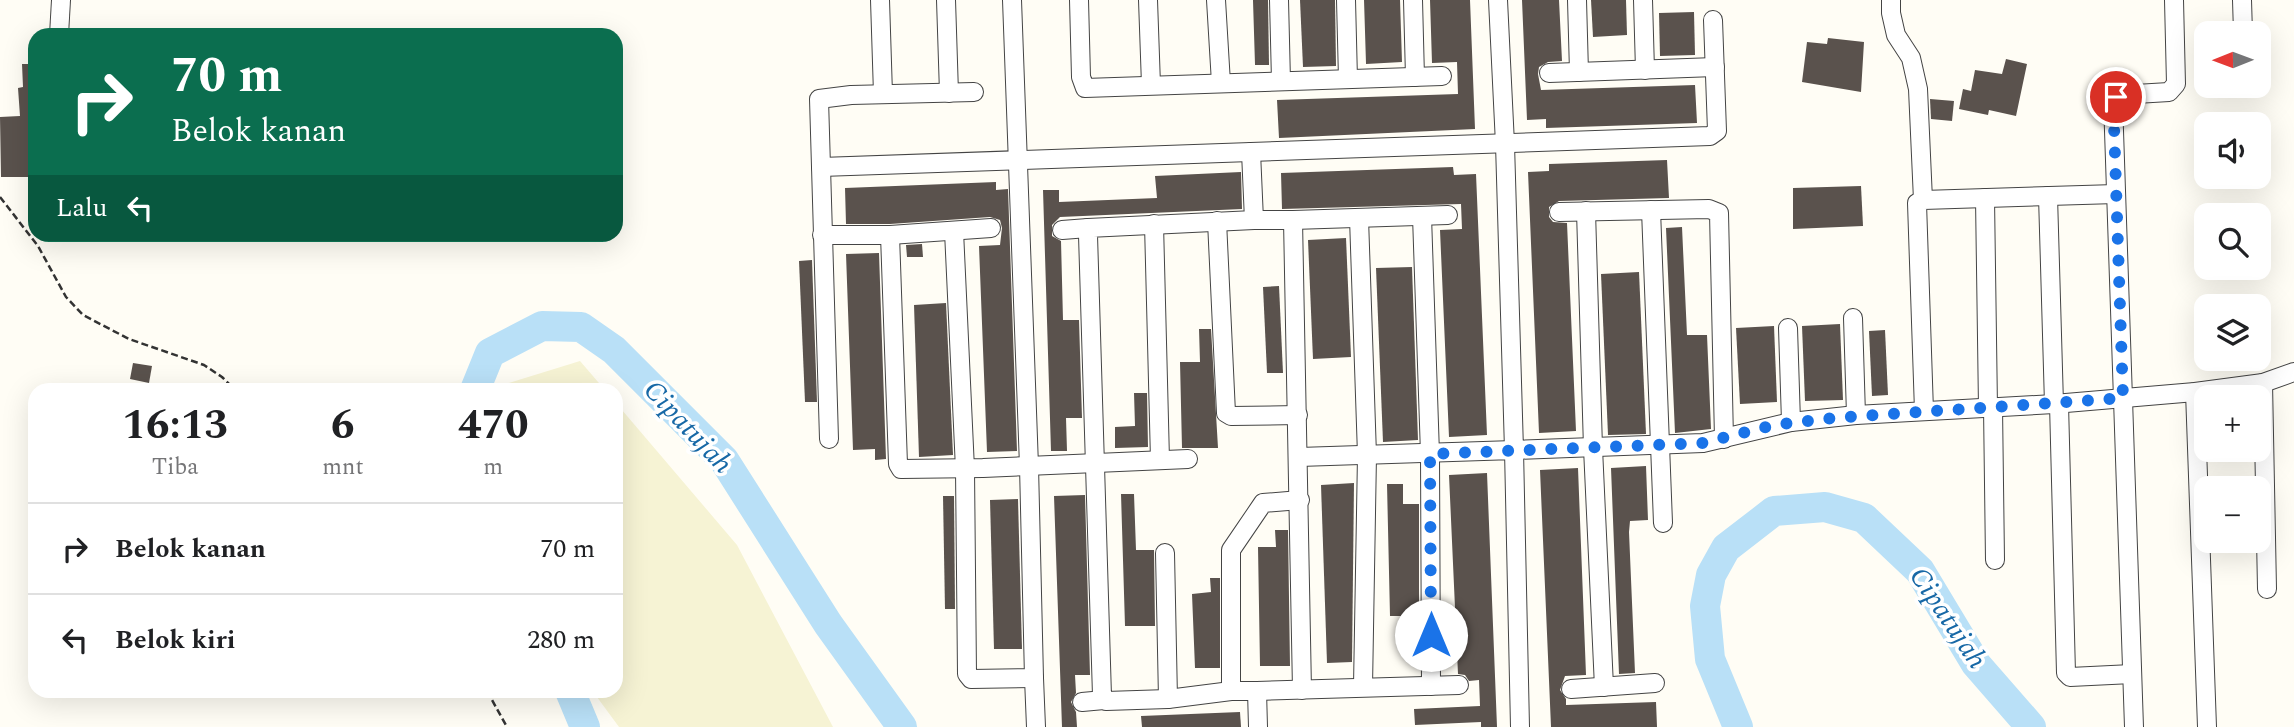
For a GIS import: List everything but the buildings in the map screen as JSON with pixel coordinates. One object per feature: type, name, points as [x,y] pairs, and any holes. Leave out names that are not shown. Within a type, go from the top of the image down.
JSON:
[{"type":"street","points":[[59,28],[61,0]]},
{"type":"street","points":[[880,0],[883,94]]},
{"type":"street","points":[[946,0],[949,93]]},
{"type":"street","points":[[1012,0],[1036,727]]},
{"type":"street","points":[[1079,0],[1082,84],[1085,88],[1442,76]]},
{"type":"street","points":[[1148,0],[1151,85]]},
{"type":"street","points":[[1216,0],[1221,83]]},
{"type":"street","points":[[1279,0],[1281,81]]},
{"type":"street","points":[[1346,0],[1349,79]]},
{"type":"street","points":[[1413,0],[1415,77]]},
{"type":"street","points":[[1498,0],[1505,144],[1520,727]]},
{"type":"street","points":[[1577,0],[1579,72]]},
{"type":"street","points":[[1643,0],[1645,70]]},
{"type":"street","points":[[1891,0],[1896,35],[1911,58],[1918,89],[1923,200]]},
{"type":"street","points":[[2134,727],[2113,101],[2119,96],[2169,92],[2176,84],[2174,0]]},
{"type":"street","points":[[2242,0],[2243,21]]},
{"type":"street","points":[[821,167],[1710,136],[1717,131],[1713,20]]},
{"type":"street","points":[[1549,73],[1715,67]]},
{"type":"street","points":[[829,439],[819,99],[851,95],[974,92]]},
{"type":"street","points":[[1251,152],[1254,219]]},
{"type":"street","points":[[1924,411],[1916,206],[1923,200],[2116,194]]},
{"type":"street","points":[[2048,196],[2066,673],[2070,677],[2132,674]]},
{"type":"street","points":[[1985,198],[1995,560]]},
{"type":"street","points":[[1651,210],[1663,523]]},
{"type":"street","points":[[1586,211],[1592,448],[1604,687]]},
{"type":"street","points":[[1559,212],[1717,211],[1720,216],[1724,439]]},
{"type":"street","points":[[1062,230],[1254,219],[1448,215]]},
{"type":"street","points":[[1422,216],[1430,454],[1431,686]]},
{"type":"street","points":[[1359,218],[1367,455],[1363,687]]},
{"type":"street","points":[[1293,220],[1302,690]]},
{"type":"street","points":[[1217,221],[1226,413],[1231,416],[1298,415]]},
{"type":"street","points":[[1154,224],[1160,460]]},
{"type":"street","points":[[1088,228],[1101,696],[1104,700]]},
{"type":"street","points":[[822,235],[890,235],[991,229]]},
{"type":"street","points":[[954,231],[965,469],[967,674],[971,679],[1034,678]]},
{"type":"street","points":[[890,235],[898,464],[904,469],[965,469],[1188,459]]},
{"type":"street","points":[[1853,318],[1856,415]]},
{"type":"street","points":[[1788,328],[1791,422]]},
{"type":"street","points":[[2249,385],[2294,372]]},
{"type":"street","points":[[2263,383],[2267,589]]},
{"type":"street","points":[[1298,457],[1661,446],[1703,443],[1791,422],[1856,415],[2194,393]]},
{"type":"street","points":[[2197,462],[2207,727]]},
{"type":"street","points":[[1231,691],[1233,546],[1263,503],[1300,500]]},
{"type":"street","points":[[1165,553],[1168,699]]},
{"type":"street","points":[[1571,690],[1655,683]]},
{"type":"street","points":[[1082,702],[1168,699],[1231,691],[1459,685]]},
{"type":"street","points":[[1257,691],[1258,727]]},
{"type":"path","points":[[0,197],[28,233]]},
{"type":"path","points":[[35,242],[66,297],[83,315],[129,339],[204,365],[228,383]]},
{"type":"path","points":[[491,698],[507,727]]},
{"type":"shaded area","points":[[580,361],[599,383],[509,383]]},
{"type":"shaded area","points":[[623,411],[737,545],[833,727],[619,727],[598,698],[623,698]]},
{"type":"waterway","name":"Cipatujah","points":[[478,383],[490,353],[542,326],[581,327],[614,350],[724,460],[828,624],[902,727]]},
{"type":"waterway","name":"Cipatujah","points":[[1738,727],[1710,659],[1705,606],[1711,575],[1726,548],[1774,511],[1825,507],[1864,518],[1920,571],[1976,664],[2031,727]]},
{"type":"waterway","name":"Cipatujah","points":[[573,698],[585,727]]},
{"type":"route","points":[[1431,635],[1430,454],[1703,443],[1774,425],[1834,418],[2123,398],[2113,101],[2116,97]]}]
